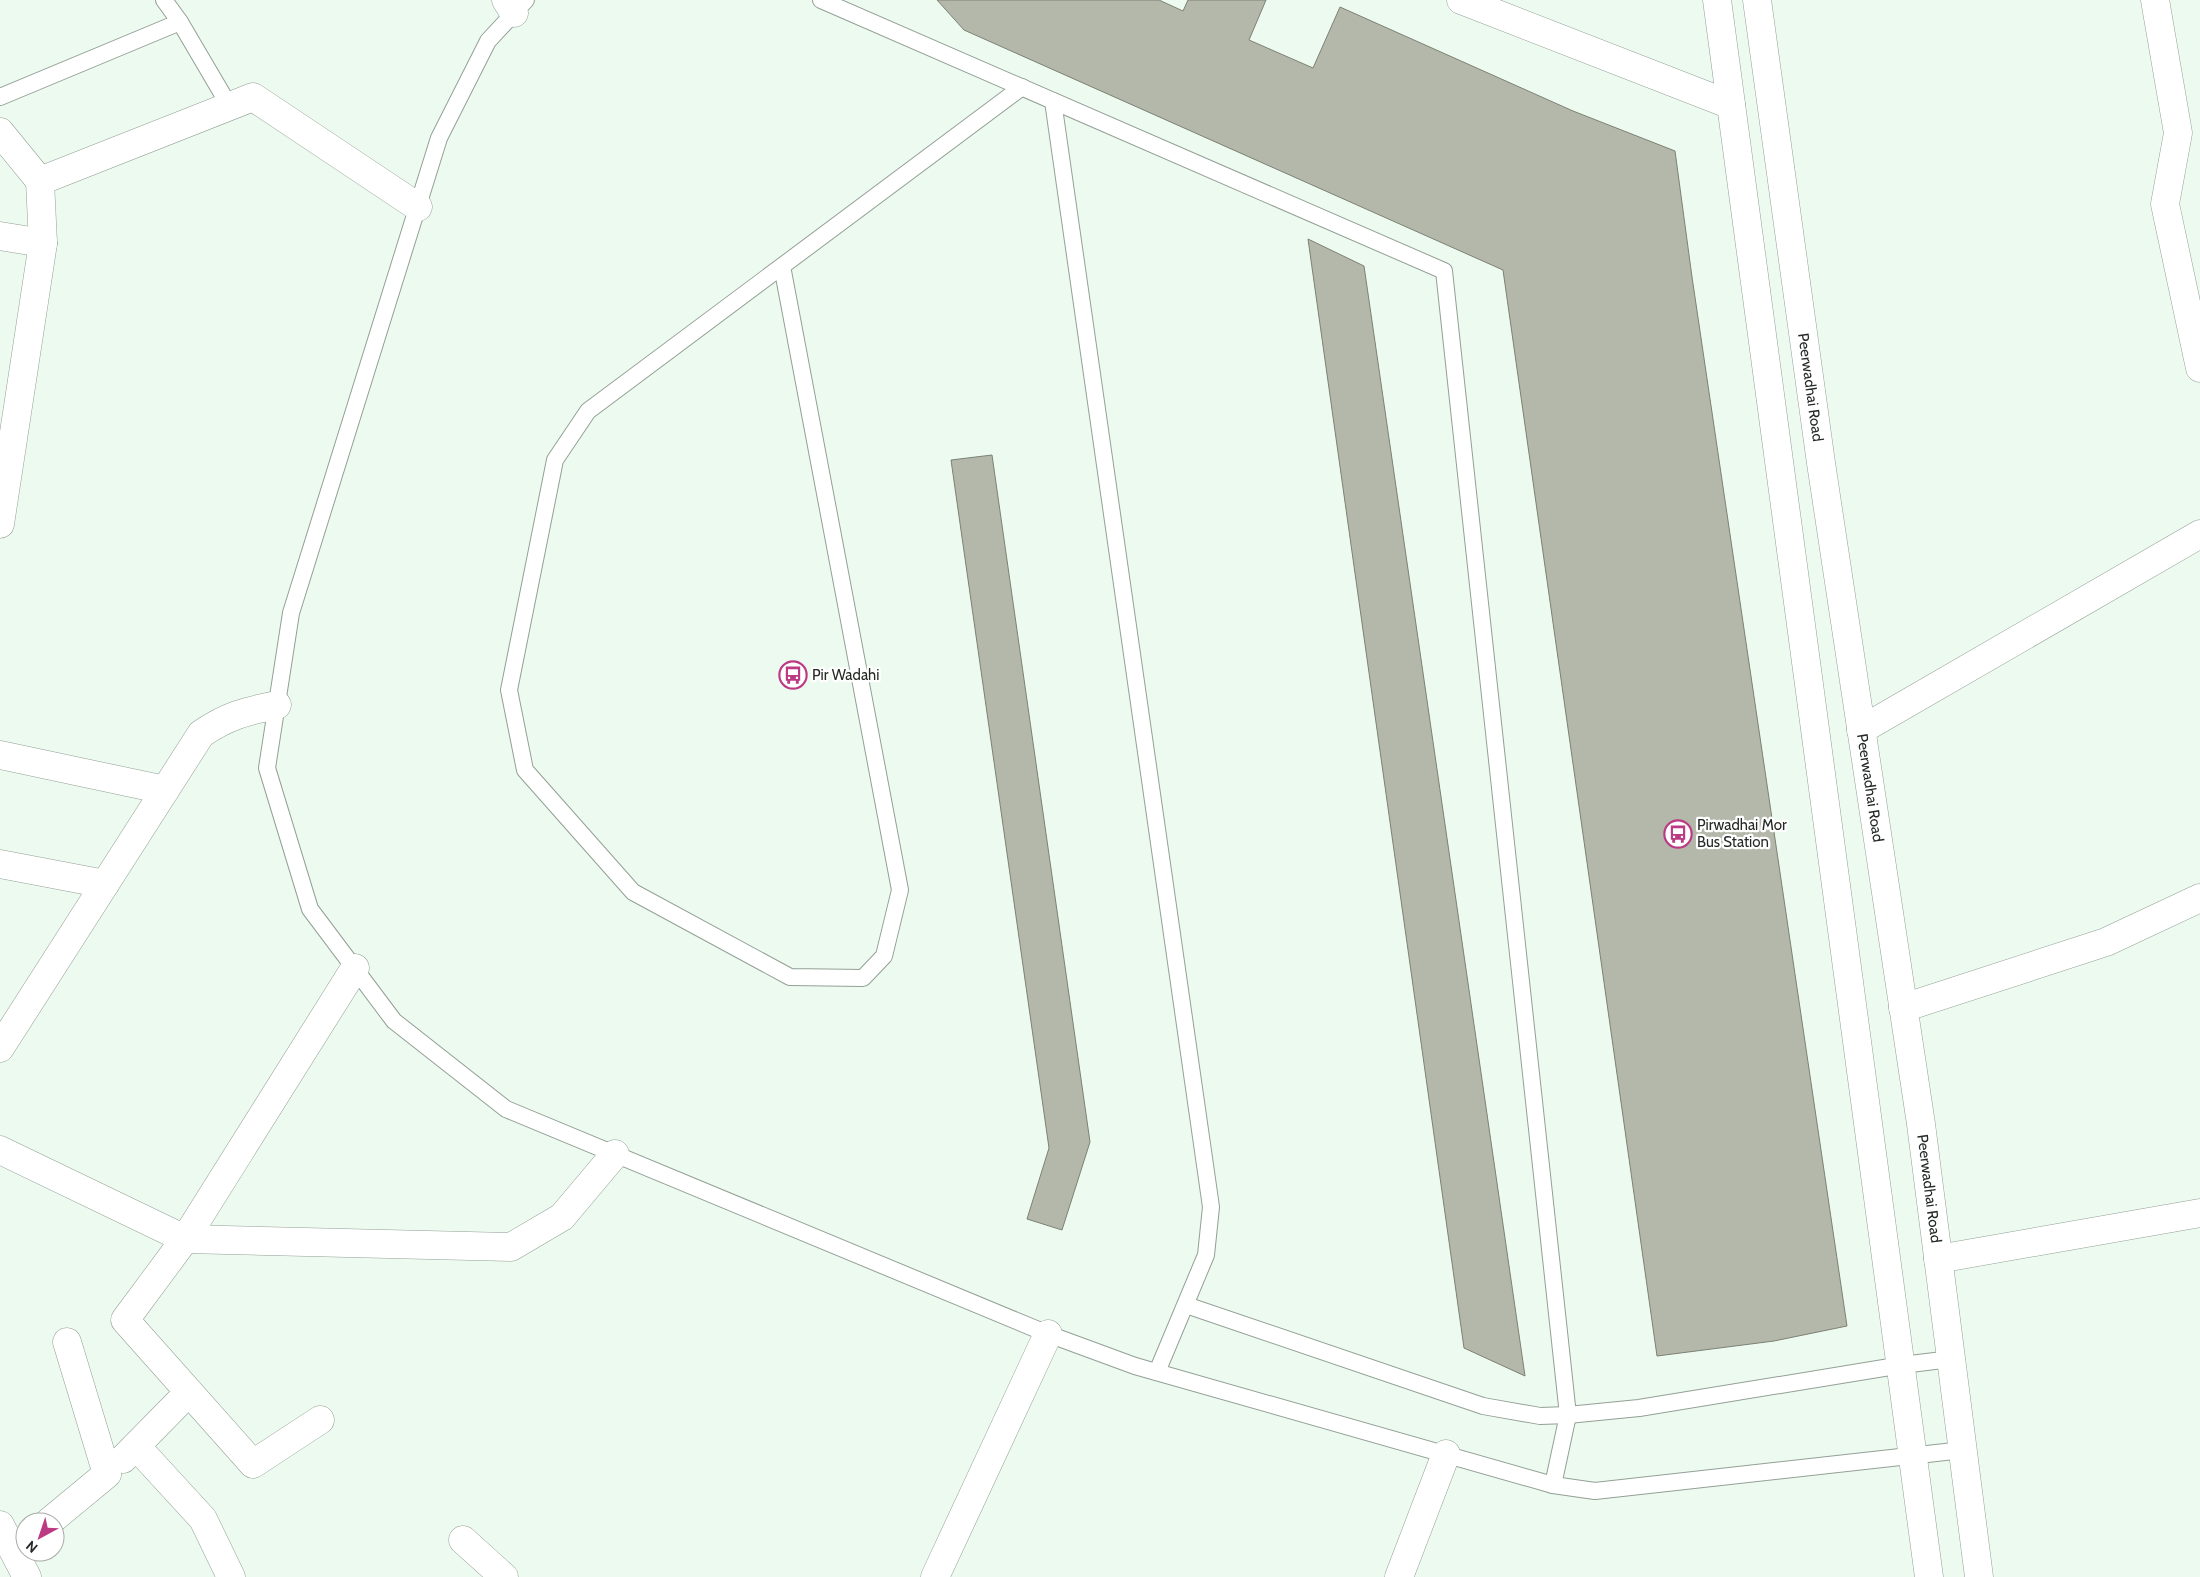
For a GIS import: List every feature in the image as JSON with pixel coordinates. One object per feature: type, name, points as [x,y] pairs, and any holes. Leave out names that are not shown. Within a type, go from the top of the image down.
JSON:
[{"type":"street","points":[[1461,0],[1731,105]]},
{"type":"street","points":[[1717,0],[1929,1577]]},
{"type":"street","name":"Peerwadhai Road","points":[[1757,0],[1861,730],[1903,1008],[1980,1577]]},
{"type":"street","points":[[2155,0],[2178,134],[2166,204],[2200,368]]},
{"type":"street","points":[[40,181],[253,97],[418,207]]},
{"type":"street","points":[[0,132],[40,181],[43,243],[0,524]]},
{"type":"street","points":[[0,236],[43,243]]},
{"type":"street","points":[[1861,730],[2200,534]]},
{"type":"street","points":[[0,1048],[201,734],[223,719],[245,711],[277,705]]},
{"type":"street","points":[[0,755],[165,790]]},
{"type":"street","points":[[0,864],[105,884]]},
{"type":"street","points":[[1903,1008],[2106,942],[2200,898]]},
{"type":"street","points":[[320,1420],[253,1464],[125,1320],[185,1239],[355,968]]},
{"type":"street","points":[[0,1150],[185,1239],[511,1247],[562,1218],[615,1154]]},
{"type":"street","points":[[1938,1259],[2200,1213]]},
{"type":"street","points":[[935,1577],[1048,1334]]},
{"type":"street","points":[[67,1342],[108,1474]]},
{"type":"street","points":[[61,1512],[108,1474],[189,1392]]},
{"type":"street","points":[[136,1446],[203,1519],[231,1577]]},
{"type":"street","points":[[1400,1577],[1446,1454]]},
{"type":"street","points":[[0,1525],[15,1542]]},
{"type":"street","points":[[463,1540],[504,1577]]},
{"type":"street","points":[[23,1562],[27,1577]]},
{"type":"lane","points":[[164,0],[180,22],[230,107]]},
{"type":"lane","points":[[821,0],[1444,271],[1568,1415],[1553,1485]]},
{"type":"lane","points":[[515,4],[488,41],[439,138],[291,613],[267,768],[310,909],[394,1021],[506,1109],[1048,1334],[1157,1372],[1553,1485],[1595,1491],[1963,1450]]},
{"type":"lane","points":[[0,97],[180,22]]},
{"type":"lane","points":[[782,266],[900,890],[884,956],[863,978],[790,977],[633,892],[525,770],[509,690],[555,460],[588,411],[782,266],[1022,87]]},
{"type":"lane","points":[[1053,101],[1211,1207],[1206,1255],[1157,1372]]},
{"type":"lane","points":[[1186,1305],[1483,1406],[1540,1416],[1639,1408],[1902,1365],[1951,1359]]},
{"type":"building","name":"Pirwadhai Mor Bus Station","points":[[937,0],[1159,0],[1183,11],[1188,0],[1266,0],[1249,40],[1313,68],[1340,7],[1573,111],[1675,151],[1847,1326],[1774,1341],[1657,1356],[1503,270],[964,30]]},
{"type":"building","points":[[1308,239],[1364,266],[1525,1376],[1464,1348]]},
{"type":"building","points":[[992,455],[1090,1142],[1062,1230],[1027,1219],[1049,1148],[951,460]]},
{"type":"place","name":"Pir Wadahi","points":[[793,675]]},
{"type":"place","name":"Pirwadhai Mor Bus Station","points":[[1678,834]]}]
